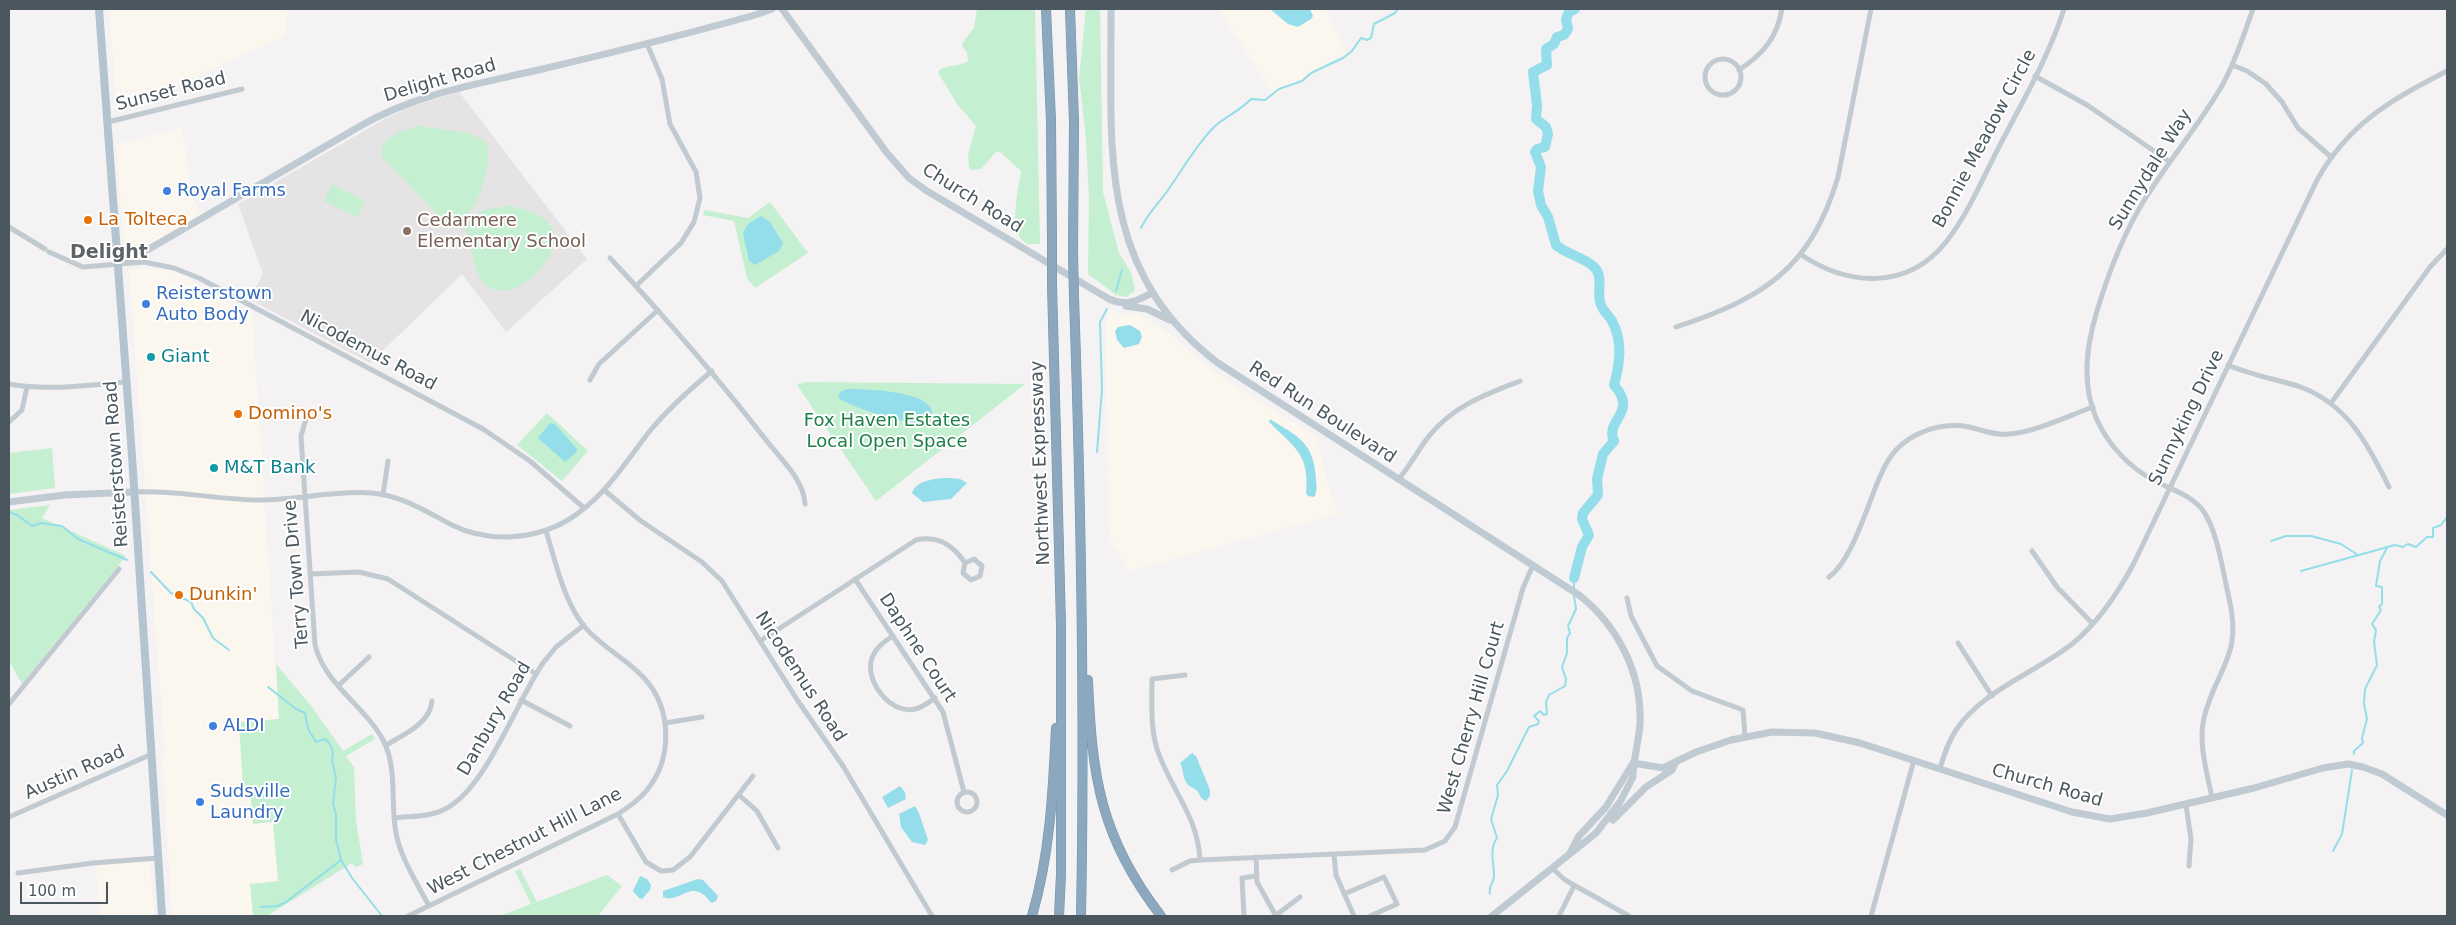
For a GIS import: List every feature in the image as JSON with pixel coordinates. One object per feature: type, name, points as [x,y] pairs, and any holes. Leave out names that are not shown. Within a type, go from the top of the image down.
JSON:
[{"type":"highway","name":"Northwest Expressway","points":[[1046,9],[1051,121],[1052,284],[1061,625],[1061,874],[1059,916]]},
{"type":"highway","name":"Northwest Expressway","points":[[1070,9],[1074,122],[1073,252],[1081,554],[1083,774],[1081,916]]},
{"type":"highway","points":[[1081,554],[1092,751],[1098,790],[1108,824],[1124,860],[1161,916]]},
{"type":"highway","points":[[1032,916],[1043,872],[1047,842],[1055,755],[1061,625]]},
{"type":"main road","name":"Reisterstown Road","points":[[99,9],[162,916]]},
{"type":"street","name":"Delight Road","points":[[118,263],[137,256],[362,125],[396,108],[461,88],[647,44],[756,16],[772,9]]},
{"type":"street","name":"Church Road","points":[[782,9],[888,153],[909,178],[927,191],[1109,299],[1121,304],[1147,309],[1174,322]]},
{"type":"street","name":"Red Run Boulevard","points":[[1111,9],[1114,178],[1120,214],[1128,241],[1152,293],[1174,322],[1195,344],[1218,363],[1579,595],[1596,610],[1612,629],[1625,652],[1634,674],[1640,716],[1633,763],[1633,777],[1620,802],[1605,824],[1579,849],[1570,853]]},
{"type":"street","points":[[1739,70],[1767,47],[1776,31],[1782,9]]},
{"type":"street","points":[[1676,327],[1742,302],[1774,280],[1800,254],[1824,215],[1838,177],[1871,9]]},
{"type":"street","name":"Bonnie Meadow Circle","points":[[1800,254],[1832,272],[1863,279],[1898,275],[1928,260],[1945,244],[1958,226],[2035,76],[2064,9]]},
{"type":"street","name":"Sunnydale Way","points":[[2212,798],[2203,748],[2202,727],[2207,708],[2231,652],[2233,618],[2209,521],[2191,500],[2139,471],[2119,454],[2104,432],[2093,408],[2087,385],[2087,360],[2091,334],[2103,292],[2125,235],[2170,162],[2222,84],[2232,65],[2253,9]]},
{"type":"street","points":[[636,286],[681,243],[694,222],[700,198],[696,172],[673,134],[662,79],[647,44]]},
{"type":"street","points":[[1718,60],[1730,61],[1739,70],[1740,82],[1730,93],[1716,93],[1707,85],[1706,74],[1708,68],[1718,60]]},
{"type":"street","points":[[2232,65],[2247,71],[2266,84],[2282,102],[2298,128],[2331,157]]},
{"type":"street","name":"Sunnyking Drive","points":[[1940,768],[1949,742],[1973,710],[2063,650],[2093,624],[2122,584],[2317,180],[2331,157],[2356,129],[2385,104],[2447,71]]},
{"type":"street","points":[[2035,76],[2087,105],[2170,162]]},
{"type":"street","name":"Sunset Road","points":[[108,122],[242,89]]},
{"type":"street","name":"Nicodemus Road","points":[[9,226],[47,250],[83,267],[144,262],[186,272],[453,411],[519,453],[584,508]]},
{"type":"street","points":[[2331,403],[2430,267],[2447,249]]},
{"type":"street","points":[[610,258],[712,371],[799,483],[805,504]]},
{"type":"street","points":[[1121,304],[1136,302],[1152,293]]},
{"type":"street","points":[[590,380],[599,364],[658,310]]},
{"type":"street","points":[[2228,365],[2247,373],[2299,387],[2331,403],[2351,422],[2366,441],[2388,487]]},
{"type":"street","points":[[13,501],[65,495],[160,491],[256,500],[354,493],[383,495],[408,501],[453,525],[481,534],[512,537],[546,531],[567,521],[604,490],[663,415],[712,371]]},
{"type":"street","points":[[1398,480],[1428,437],[1452,413],[1474,399],[1520,381]]},
{"type":"street","points":[[9,384],[55,388],[126,382]]},
{"type":"street","points":[[9,422],[15,419],[22,410],[27,387]]},
{"type":"street","points":[[1829,577],[1844,561],[1884,467],[1908,440],[1923,431],[1945,426],[1967,427],[2001,434],[2016,433],[2093,408]]},
{"type":"street","name":"Terry Town Drive","points":[[306,419],[301,436],[315,645],[322,666],[374,726],[386,745],[392,772],[394,818],[400,846],[429,906]]},
{"type":"street","points":[[383,495],[388,461]]},
{"type":"street","name":"Nicodemus Road","points":[[604,490],[641,521],[714,573],[731,595],[843,766],[932,916]]},
{"type":"street","name":"West Chestnut Hill Lane","points":[[408,916],[618,814],[640,798],[654,779],[666,748],[665,723],[658,698],[645,679],[601,643],[584,625],[568,597],[546,531]]},
{"type":"street","points":[[760,640],[907,545],[925,538],[935,538],[947,543],[959,554],[965,563],[963,573],[966,578],[971,580],[980,576],[983,571],[979,562],[969,560],[965,563]]},
{"type":"street","points":[[2032,551],[2058,587],[2093,624]]},
{"type":"street","name":"West Cherry Hill Court","points":[[1172,870],[1190,861],[1200,860],[1426,850],[1445,840],[1450,835],[1458,817],[1523,588],[1533,565]]},
{"type":"street","points":[[9,704],[119,568]]},
{"type":"street","points":[[310,574],[359,572],[388,579],[536,674]]},
{"type":"street","name":"Daphne Court","points":[[855,579],[943,712],[964,792]]},
{"type":"street","points":[[1627,598],[1631,616],[1657,666],[1701,695],[1743,710],[1745,736]]},
{"type":"street","name":"Danbury Road","points":[[394,818],[438,812],[465,796],[479,778],[536,674],[556,647],[584,625]]},
{"type":"street","points":[[893,636],[878,648],[872,657],[870,667],[874,681],[885,698],[897,707],[909,710],[917,709],[935,698]]},
{"type":"street","points":[[1958,643],[1992,696]]},
{"type":"street","points":[[338,686],[369,657]]},
{"type":"street","points":[[1185,675],[1152,679],[1152,723],[1162,762],[1194,824],[1199,844],[1200,860]]},
{"type":"street","points":[[522,700],[570,726]]},
{"type":"street","points":[[386,745],[418,724],[430,713],[432,702]]},
{"type":"street","points":[[665,723],[702,717]]},
{"type":"street","name":"Church Road","points":[[1633,763],[1658,768],[1675,764],[1716,744],[1745,736],[1786,732],[1823,734],[1914,760],[2094,817],[2118,818],[2186,805],[2323,768],[2348,764],[2364,767],[2382,774],[2447,815]]},
{"type":"street","name":"Austin Road","points":[[9,817],[152,754]]},
{"type":"street","points":[[1871,916],[1914,760]]},
{"type":"street","name":"Red Run Boulevard","points":[[1570,853],[1579,836],[1606,807],[1633,763]]},
{"type":"street","points":[[1579,849],[1600,834],[1641,791],[1672,770],[1675,764]]},
{"type":"street","points":[[618,814],[646,862],[654,868],[667,871],[679,868],[690,858],[754,776]]},
{"type":"street","name":"Daphne Court","points":[[964,792],[971,792],[976,798],[976,807],[969,812],[961,810],[957,805],[958,796],[964,792]]},
{"type":"street","points":[[739,795],[757,811],[778,848]]},
{"type":"street","points":[[2186,805],[2191,839],[2189,866]]},
{"type":"street","points":[[1492,916],[1570,853]]},
{"type":"street","points":[[1334,855],[1336,875],[1354,916]]},
{"type":"street","points":[[1256,857],[1256,876],[1275,916],[1300,897]]},
{"type":"street","points":[[18,873],[93,863],[158,858]]},
{"type":"street","points":[[1552,868],[1574,886],[1629,916]]},
{"type":"street","points":[[1244,916],[1242,878],[1256,876]]},
{"type":"street","points":[[1344,894],[1384,877],[1397,904],[1370,916]]},
{"type":"street","points":[[1559,916],[1574,886]]},
{"type":"shaded area","points":[[109,9],[287,9],[286,35],[173,87],[116,98]]},
{"type":"shaded area","points":[[1218,9],[1325,9],[1346,52],[1275,96]]},
{"type":"shaded area","name":"Cedarmere Elementary School","points":[[459,92],[587,259],[506,332],[462,274],[370,363],[249,299],[263,274],[238,204],[381,121],[410,107]]},
{"type":"shaded area","points":[[182,128],[193,201],[203,215],[133,255],[128,255],[124,247],[116,144]]},
{"type":"shaded area","points":[[146,268],[171,271],[185,276],[228,303],[252,313],[279,720],[239,722],[243,788],[250,788],[273,822],[278,882],[250,884],[253,916],[172,916],[162,754],[165,754],[129,270]]},
{"type":"shaded area","points":[[1108,309],[1122,314],[1136,313],[1169,333],[1216,373],[1315,437],[1337,514],[1130,571],[1109,538],[1106,331]]},
{"type":"shaded area","points":[[147,861],[150,863],[154,916],[100,916],[96,866]]},
{"type":"green space","points":[[977,9],[1035,9],[1040,244],[1027,244],[1017,230],[1015,210],[1021,171],[1000,152],[996,152],[981,169],[972,170],[969,167],[968,155],[976,126],[957,104],[939,74],[939,70],[943,68],[968,61],[967,52],[962,46],[974,28]]},
{"type":"green space","points":[[1086,9],[1100,9],[1103,192],[1119,253],[1131,272],[1135,290],[1127,297],[1116,295],[1088,274],[1089,197],[1086,138],[1079,78]]},
{"type":"green space","points":[[419,126],[469,133],[486,142],[488,152],[487,164],[481,192],[467,216],[458,222],[448,224],[442,219],[382,157],[382,150],[388,140],[400,132]]},
{"type":"green space","points":[[332,184],[365,201],[357,217],[324,201]]},
{"type":"green space","points":[[770,202],[808,253],[755,288],[747,278],[734,221],[703,215],[704,210],[748,218]]},
{"type":"green space","points":[[510,206],[532,212],[543,218],[551,226],[555,237],[552,251],[545,264],[534,276],[521,285],[507,290],[493,289],[482,281],[477,271],[465,226],[473,216],[484,210]]},
{"type":"green space","name":"Fox Haven Estates Local Open Space","points":[[805,382],[1025,384],[876,501],[797,385]]},
{"type":"green space","points":[[547,413],[588,451],[562,481],[517,445]]},
{"type":"green space","points":[[52,448],[55,488],[9,494],[9,453]]},
{"type":"green space","points":[[50,505],[42,518],[126,556],[22,684],[9,661],[9,510]]},
{"type":"green space","points":[[276,664],[312,707],[343,751],[372,734],[375,739],[346,756],[354,767],[356,821],[363,864],[355,867],[352,863],[267,916],[253,916],[250,884],[278,881],[273,822],[253,824],[250,788],[243,788],[239,722],[279,719]]},
{"type":"green space","points":[[520,869],[537,902],[607,875],[622,886],[598,916],[500,916],[531,904],[515,871]]},
{"type":"water","points":[[1270,9],[1310,9],[1313,16],[1298,27],[1288,24]]},
{"type":"water","points":[[761,216],[770,222],[783,243],[779,251],[755,265],[749,261],[743,233],[748,224]]},
{"type":"water","points":[[1130,325],[1140,331],[1142,337],[1139,344],[1124,348],[1117,340],[1115,331],[1118,327]]},
{"type":"water","points":[[847,389],[905,394],[920,399],[929,406],[932,415],[926,427],[880,415],[845,402],[838,397],[840,392]]},
{"type":"water","points":[[1270,419],[1296,436],[1308,448],[1316,478],[1314,497],[1308,496],[1306,493],[1307,480],[1303,460],[1293,445],[1269,422]]},
{"type":"water","points":[[550,423],[555,424],[577,449],[577,452],[565,462],[538,438]]},
{"type":"water","points":[[933,479],[960,479],[967,483],[951,499],[923,502],[912,493],[922,483]]},
{"type":"water","points":[[1192,753],[1196,756],[1210,790],[1210,796],[1206,801],[1202,799],[1197,790],[1187,784],[1184,777],[1180,763]]},
{"type":"water","points":[[900,786],[905,792],[906,799],[888,808],[882,797]]},
{"type":"water","points":[[915,806],[928,840],[925,845],[912,842],[901,827],[899,814]]},
{"type":"water","points":[[640,876],[647,879],[651,885],[650,890],[642,899],[633,891]]},
{"type":"water","points":[[698,879],[703,880],[718,896],[716,901],[712,903],[703,894],[694,891],[672,898],[663,897],[663,891]]},
{"type":"waterway","points":[[1141,228],[1195,149],[1214,127],[1251,99],[1265,100],[1279,89],[1302,81],[1311,73],[1343,58],[1352,51],[1361,38],[1367,40],[1371,38],[1374,24],[1395,13],[1398,9]]},
{"type":"waterway","points":[[1574,578],[1582,547],[1589,535],[1582,519],[1583,513],[1598,495],[1597,479],[1603,454],[1614,441],[1613,427],[1623,403],[1621,395],[1614,385],[1619,360],[1618,336],[1612,321],[1601,305],[1598,274],[1589,263],[1556,245],[1548,217],[1541,205],[1538,191],[1541,167],[1535,152],[1537,149],[1545,147],[1548,134],[1546,127],[1536,119],[1537,105],[1533,72],[1547,65],[1546,49],[1554,44],[1557,37],[1564,35],[1568,29],[1566,19],[1569,12],[1575,9]]},
{"type":"waterway","points":[[1116,291],[1122,270]]},
{"type":"waterway","points":[[1097,452],[1102,389],[1100,322],[1107,309]]},
{"type":"waterway","points":[[9,512],[17,515],[32,526],[41,523],[62,526],[78,539],[127,560]]},
{"type":"waterway","points":[[2301,571],[2395,545],[2403,547],[2408,544],[2416,547],[2427,537],[2433,537],[2433,528],[2441,525],[2447,517]]},
{"type":"waterway","points":[[2271,541],[2286,536],[2311,536],[2341,544],[2358,555]]},
{"type":"waterway","points":[[2354,754],[2354,751],[2363,743],[2362,738],[2367,719],[2364,704],[2365,689],[2377,665],[2374,642],[2376,630],[2372,624],[2381,610],[2379,607],[2382,604],[2382,587],[2376,586],[2380,561],[2387,548]]},
{"type":"waterway","points":[[151,572],[171,593],[191,602],[194,609],[203,618],[213,638],[229,650]]},
{"type":"waterway","points":[[1574,578],[1574,590]]},
{"type":"waterway","points":[[1490,894],[1494,876],[1493,847],[1497,838],[1491,819],[1498,795],[1497,785],[1507,771],[1529,727],[1538,724],[1539,721],[1534,716],[1540,711],[1544,715],[1547,714],[1546,702],[1549,695],[1565,686],[1566,679],[1562,667],[1567,653],[1567,638],[1570,633],[1568,626],[1576,609],[1574,595]]},
{"type":"waterway","points":[[268,687],[296,709],[305,713],[308,729],[316,742],[325,739],[330,744],[333,752],[332,761],[336,777],[333,804],[336,814],[336,840],[341,860],[352,878],[382,916]]},
{"type":"waterway","points":[[2333,851],[2342,834],[2352,770]]},
{"type":"waterway","points":[[261,907],[278,906],[286,902],[341,860]]},
{"type":"place","name":"Royal Farms","points":[[167,191]]},
{"type":"place","name":"La Tolteca","points":[[88,220]]},
{"type":"place","name":"Cedarmere Elementary School","points":[[407,231]]},
{"type":"place","name":"Reisterstown Auto Body","points":[[146,304]]},
{"type":"place","name":"Giant","points":[[151,357]]},
{"type":"place","name":"Domino's","points":[[238,414]]},
{"type":"place","name":"M&T Bank","points":[[214,468]]},
{"type":"place","name":"Dunkin'","points":[[179,595]]},
{"type":"place","name":"ALDI","points":[[213,726]]},
{"type":"place","name":"Sudsville Laundry","points":[[200,802]]},
{"type":"district","name":"Delight","points":[[109,253]]}]
